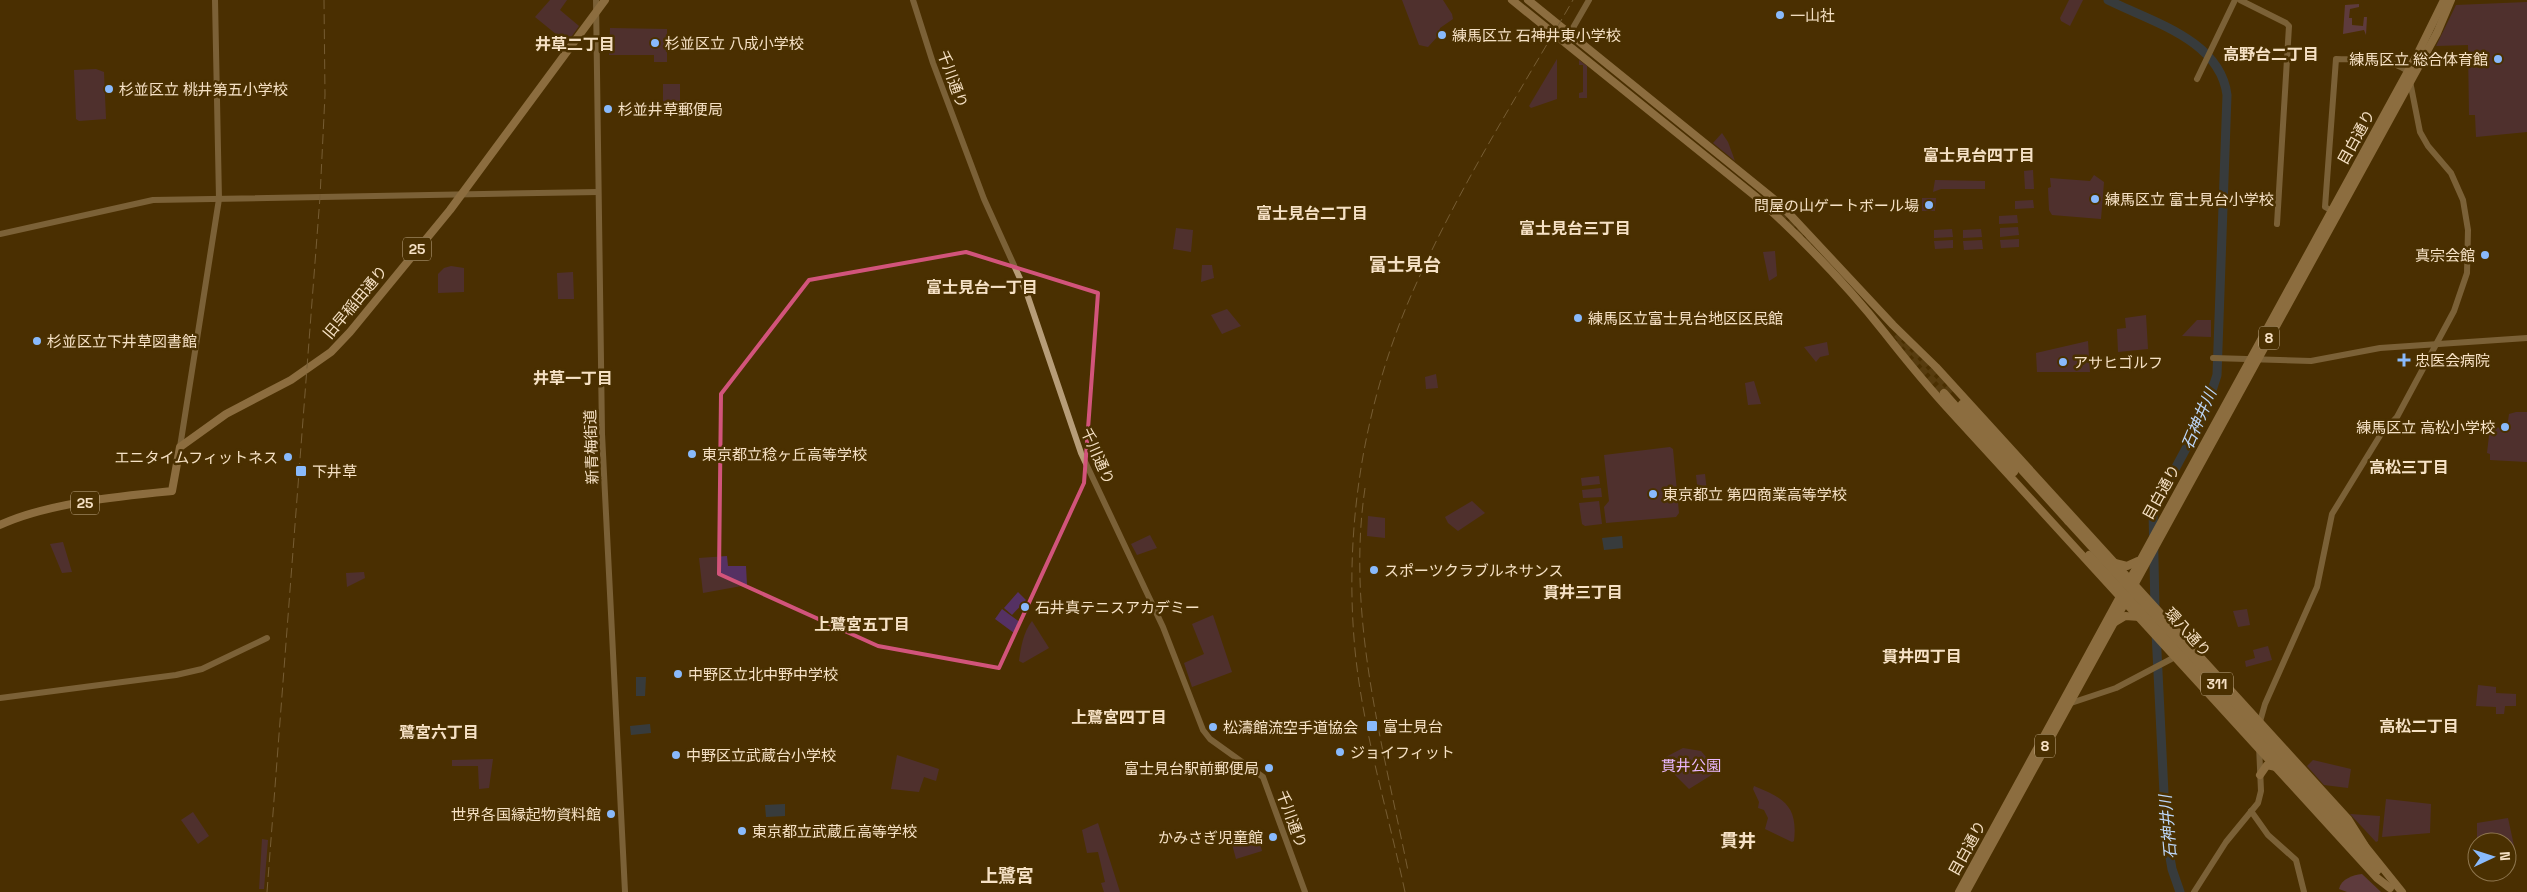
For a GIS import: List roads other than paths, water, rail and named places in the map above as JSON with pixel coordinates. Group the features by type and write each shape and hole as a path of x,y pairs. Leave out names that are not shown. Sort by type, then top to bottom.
{"main road":[{"name":"旧早稲田通り","path":"180,447 226,414 286,384 331,352 350,332 461,194 604,0"},
{"path":"1512,0 1778,217 1878,324 1917,374 2012,465 2033,478 2146,596 2348,819 2363,849"},
{"path":"1528,0 1781,205 1893,325 1936,367 2012,465 2035,502"},
{"name":"目白通り","path":"2335,212 2444,0"},
{"name":"目白通り","path":"2143,561 2146,548 2410,81 2443,21 2451,0"},
{"name":"目白通り","path":"1959,892 2060,707 2143,561 2159,541 2253,360"},
{"name":"環八通り","path":"1948,393 2012,465 2032,492 2089,555 2363,849 2392,890"},
{"name":"25","path":"0,525 33,514 117,496 172,491 180,447"},
{"path":"2012,465 2020,482 2035,502 2123,599"},
{"name":"環八通り","path":"2012,465 2050,496 2068,521 2402,892"},
{"path":"2020,482 2032,492"},
{"path":"2113,562 2127,566 2143,561"},
{"name":"目白通り","path":"1966,892 2113,624 2123,599"},
{"name":"311","path":"2123,599 2377,878 2392,890"},
{"path":"2113,624 2125,616 2140,617"},
{"path":"2165,645 2174,649 2178,647 2180,641 2178,631"},
{"path":"2260,774 2267,765 2276,767"}],"street":[{"path":"180,447 219,199 215,0"},
{"name":"新青梅街道","path":"596,0 602,434 625,892"},
{"name":"千川通り","path":"913,0 933,63 984,198 1027,294 1081,453 1163,627 1203,730 1210,739 1263,777 1305,892"},
{"path":"1570,33 1589,0"},
{"path":"2197,78 2235,0"},
{"path":"2240,0 2289,26 2277,224"},
{"path":"2194,892 2226,842 2260,797 2259,721 2318,587 2332,514 2381,434 2397,417 2454,312 2465,283 2468,268 2468,230 2463,200 2458,184 2428,146 2420,132 2408,71 2383,61 2336,59 2325,207 2335,212"},
{"path":"0,234 142,201 598,192"},
{"path":"2213,358 2311,361 2380,348 2527,338"},
{"path":"0,698 176,675 202,669 267,638"},
{"path":"2060,707 2116,688 2175,657"},
{"path":"2251,811 2268,835 2296,860 2304,892"}],"water":[{"path":"1622,536 1623,548 1604,550 1602,538"},
{"path":"636,677 646,677 645,696 636,696"},
{"path":"650,724 651,733 631,735 630,726"},
{"path":"785,804 785,816 766,817 765,805"}],"waterway":[{"name":"石神井川","path":"2108,0 2163,25 2198,47 2212,60 2222,76 2227,95 2217,375 2204,415 2153,510 2155,611"},
{"name":"石神井川","path":"2156,632 2166,834 2172,869 2180,892"}],"tunnel":[{"path":"1764,195 1812,243"},
{"path":"1897,334 1953,393"},
{"path":"1896,342 1944,393"}],"railway":[{"path":"267,892 320,197 325,95 324,0"},
{"path":"1405,892 1370,742 1355,650 1352,562 1360,474 1368,431 1378,388 1391,346 1425,265 1485,150 1573,0"},
{"path":"1365,488 1360,536 1360,585 1364,633 1378,728 1408,871"}],"place":[{"name":"一山社","path":"1780,15"},
{"name":"練馬区立 石神井東小学校","path":"1442,35"},
{"name":"杉並区立 八成小学校","path":"655,43"},
{"name":"練馬区立 総合体育館","path":"2498,59"},
{"name":"杉並区立 桃井第五小学校","path":"109,89"},
{"name":"杉並井草郵便局","path":"608,109"},
{"name":"練馬区立 富士見台小学校","path":"2095,199"},
{"name":"問屋の山ゲートボール場","path":"1929,205"},
{"name":"真宗会館","path":"2485,255"},
{"name":"練馬区立富士見台地区区民館","path":"1578,318"},
{"name":"杉並区立下井草図書館","path":"37,341"},
{"name":"忠医会病院","path":"2404,360"},
{"name":"アサヒゴルフ","path":"2063,362"},
{"name":"練馬区立 高松小学校","path":"2505,427"},
{"name":"東京都立稔ヶ丘高等学校","path":"692,454"},
{"name":"エニタイムフィットネス","path":"288,457"},
{"name":"下井草","path":"301,471"},
{"name":"東京都立 第四商業高等学校","path":"1653,494"},
{"name":"スポーツクラブルネサンス","path":"1374,570"},
{"name":"石井真テニスアカデミー","path":"1025,607"},
{"name":"中野区立北中野中学校","path":"678,674"},
{"name":"富士見台","path":"1372,726"},
{"name":"松濤館流空手道協会","path":"1213,727"},
{"name":"ジョイフィット","path":"1340,752"},
{"name":"中野区立武蔵台小学校","path":"676,755"},
{"name":"富士見台駅前郵便局","path":"1269,768"},
{"name":"世界各国縁起物資料館","path":"611,814"},
{"name":"東京都立武蔵丘高等学校","path":"742,831"},
{"name":"かみさぎ児童館","path":"1273,837"}],"district":[{"name":"井草二丁目","path":"575,44"},
{"name":"高野台二丁目","path":"2271,54"},
{"name":"富士見台四丁目","path":"1979,155"},
{"name":"富士見台二丁目","path":"1312,213"},
{"name":"富士見台三丁目","path":"1575,228"},
{"name":"富士見台","path":"1405,264"},
{"name":"富士見台一丁目","path":"982,287"},
{"name":"井草一丁目","path":"573,378"},
{"name":"高松三丁目","path":"2409,467"},
{"name":"貫井三丁目","path":"1583,592"},
{"name":"上鷺宮五丁目","path":"862,624"},
{"name":"貫井四丁目","path":"1922,656"},
{"name":"上鷺宮四丁目","path":"1119,717"},
{"name":"高松二丁目","path":"2419,726"},
{"name":"鷺宮六丁目","path":"439,732"},
{"name":"貫井","path":"1738,840"},
{"name":"上鷺宮","path":"1007,875"}],"park label":[{"name":"貫井公園","path":"1691,765"}]}
